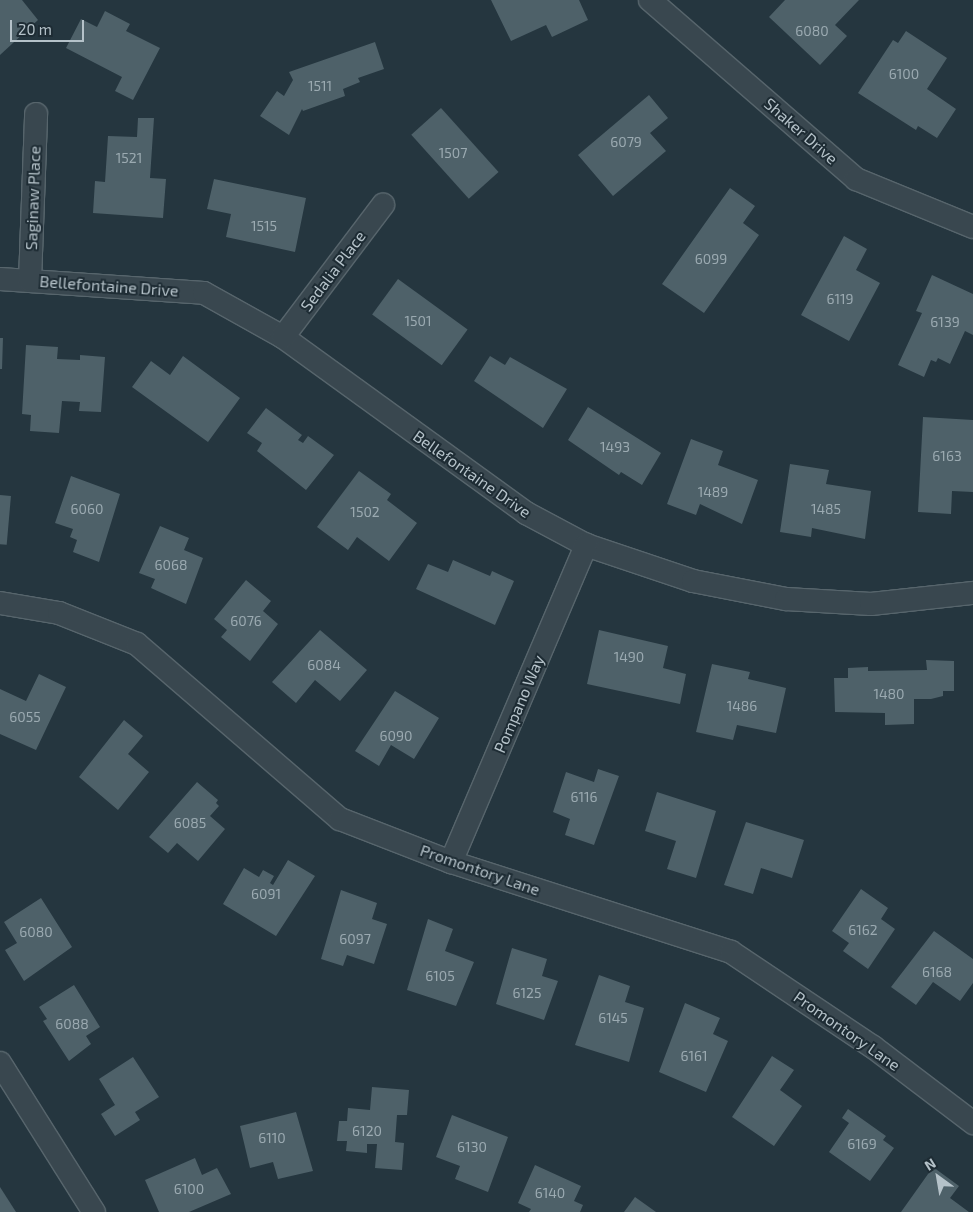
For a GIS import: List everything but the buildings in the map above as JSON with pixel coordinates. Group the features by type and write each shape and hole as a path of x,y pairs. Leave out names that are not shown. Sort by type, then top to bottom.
{"street":[{"name":"Shaker Drive","path":"650,0 856,179 973,227"},
{"name":"Saginaw Place","path":"30,281 36,114"},
{"name":"Sedalia Place","path":"283,337 383,205"},
{"name":"Bellefontaine Drive","path":"0,279 204,293 283,337 472,477 526,514 586,546 693,581 786,599 871,604 973,593"},
{"name":"Pompano Way","path":"452,862 586,546"},
{"name":"Promontory Lane","path":"0,603 59,613 137,644 340,819 452,862 731,952 873,1047 973,1123"},
{"path":"0,1063 94,1212"}]}
